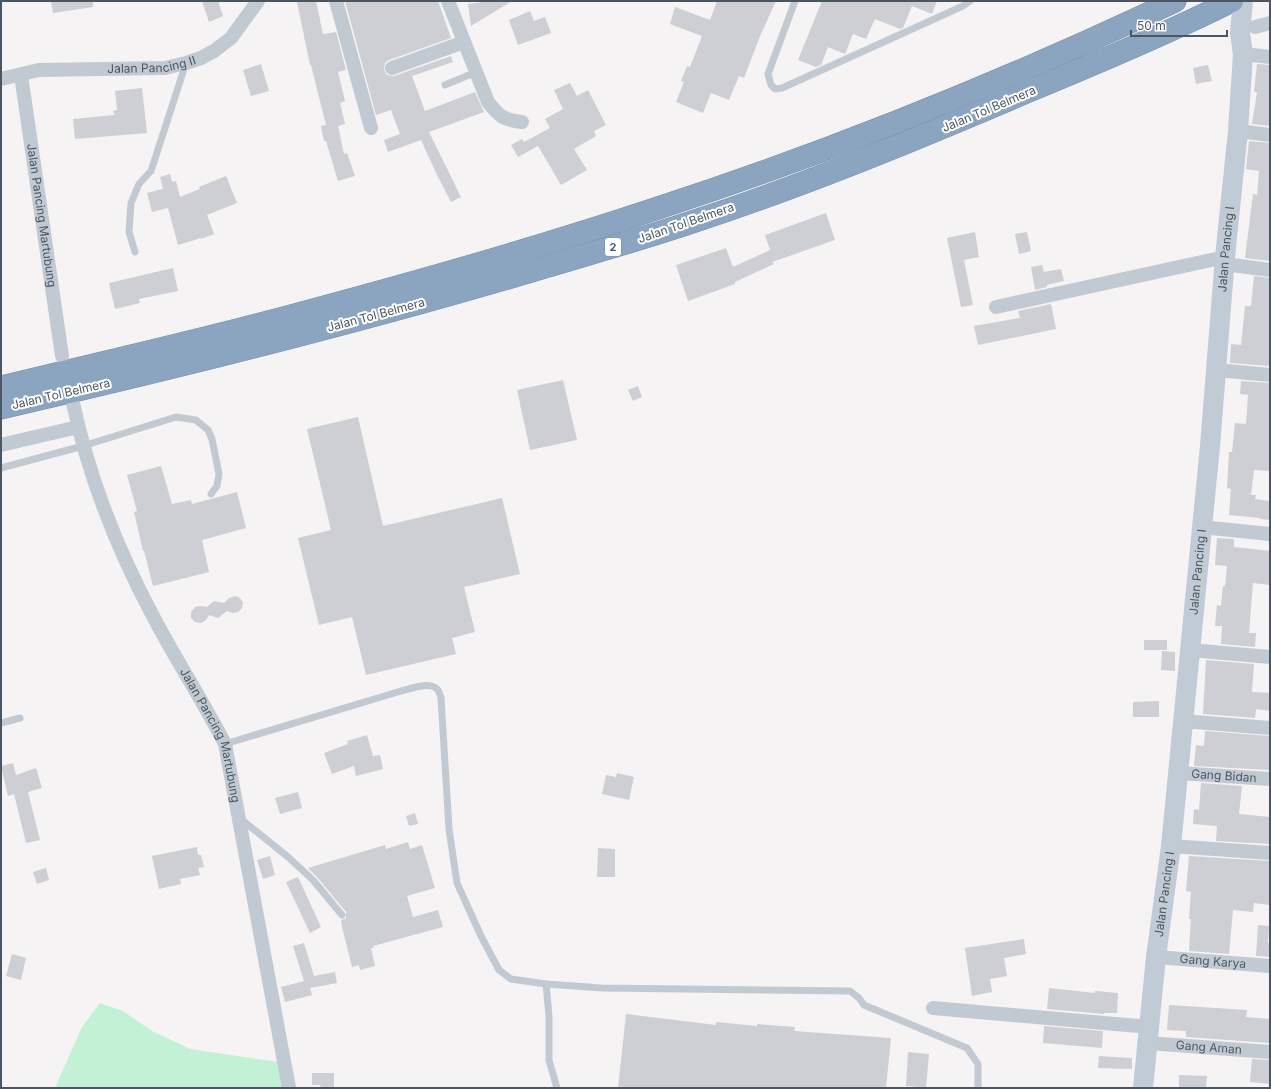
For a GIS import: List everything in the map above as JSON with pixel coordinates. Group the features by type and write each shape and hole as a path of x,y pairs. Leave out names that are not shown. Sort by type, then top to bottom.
{"highway":[{"name":"Jalan Tol Belmera","path":"1,387 307,312 408,285 667,206 816,153 919,113 1108,32 1175,1"},
{"name":"Jalan Tol Belmera","path":"1,408 180,366 382,314 610,248 697,221 863,160 926,135 1133,47 1201,17 1232,1"}],"main road":[{"name":"Jalan Pancing I","path":"1142,1088 1149,1035 1156,957 1171,846 1217,370 1224,261 1238,131 1243,54 1240,33 1243,1"},
{"name":"Jalan Pancing I","path":"1243,54 1262,25 1258,1"}],"street":[{"name":"Jalan Pancing II","path":"1,79 39,70 165,68 186,63 200,58 231,38 258,1"},
{"path":"336,1 372,128"},
{"path":"448,1 488,102 497,113 509,121 522,122"},
{"path":"392,68 464,42"},
{"path":"1243,54 1270,57"},
{"name":"Jalan Pancing Martubung","path":"21,74 62,356"},
{"path":"1238,131 1270,135"},
{"path":"996,307 1224,261 1270,270"},
{"path":"1217,370 1270,375"},
{"name":"Jalan Pancing Martubung","path":"73,403 78,427 94,483 132,577 169,647 212,719 225,744 289,1088"},
{"path":"1,445 78,427"},
{"path":"1201,527 1270,534"},
{"path":"1190,650 1270,657"},
{"path":"1182,721 1270,728"},
{"name":"Gang Bidan","path":"1178,773 1270,780"},
{"path":"1171,846 1270,853"},
{"name":"Gang Karya","path":"1156,957 1270,966"},
{"name":"Gang Aman","path":"933,1008 1270,1052"}],"lane":[{"path":"795,1 768,74 771,85 775,89 782,88 963,6 970,1"},
{"path":"134,252 129,232 131,203 139,184 151,171 186,63"},
{"path":"445,85 476,72"},
{"path":"1,468 83,446 176,417 196,420 208,430 212,439 219,474 217,486 211,494"},
{"path":"225,744 372,699 421,687 433,686 438,690 441,698 449,829 457,883 481,936 499,970 511,979 546,984 602,988 850,991 859,998 864,1006 967,1048 978,1064 978,1088"},
{"path":"1,723 20,718"},
{"path":"239,817 288,857 313,880 342,915"},
{"path":"546,984 549,1016 549,1060 556,1088"}],"green space":[{"path":"100,1003 123,1011 152,1031 190,1049 292,1064 296,1088 55,1088 82,1027"}],"building":[{"path":"51,1 93,1 93,7 53,13"},
{"path":"202,1 218,1 223,16 209,22"},
{"path":"316,1 323,34 336,32 346,70 338,72 345,101 340,103 345,124 338,126 344,154 347,153 355,176 338,181 326,141 324,141 321,126 326,125 310,65 297,2"},
{"path":"345,1 438,1 451,38 389,60 385,63 384,70 387,75 394,76 451,56 453,62 412,76 425,111 475,92 484,112 429,132 461,197 451,202 421,140 388,152 384,140 400,134 391,110 376,115"},
{"path":"489,1 512,1 471,26 468,4"},
{"path":"717,1 776,1 760,36 744,78 739,76 729,100 711,93 703,113 676,102 684,82 681,81 687,66 690,67 702,36 670,24 675,7 710,20"},
{"path":"822,1 937,1 932,14 912,6 903,28 900,29 875,19 866,39 853,34 845,54 828,47 821,65 816,67 798,60"},
{"path":"530,11 534,21 545,17 551,33 518,45 509,20"},
{"path":"261,64 269,91 251,96 243,70"},
{"path":"1257,64 1270,65 1270,126 1252,124 1257,92 1254,92"},
{"path":"1208,65 1212,81 1196,84 1193,68"},
{"path":"570,83 577,96 588,90 606,125 594,131 596,136 574,149 587,170 561,185 538,146 518,157 511,145 522,139 524,142 550,128 545,119 563,109 554,90"},
{"path":"142,88 147,133 75,139 73,119 114,115 113,111 117,110 115,91"},
{"path":"1249,141 1270,143 1270,261 1245,258 1253,194 1257,195 1259,171 1246,169"},
{"path":"170,174 172,182 176,181 180,197 200,189 199,187 226,176 237,203 207,215 214,234 178,245 168,208 152,212 147,193 163,189 160,177"},
{"path":"826,213 835,240 772,262 774,264 735,282 735,284 688,301 676,265 726,248 733,267 770,250 765,235"},
{"path":"975,232 979,257 964,260 973,305 961,307 947,238"},
{"path":"1027,232 1031,251 1019,254 1015,234"},
{"path":"1042,265 1044,272 1061,269 1064,281 1047,285 1047,287 1035,290 1031,267"},
{"path":"173,268 178,291 139,299 140,303 115,309 109,283"},
{"path":"1254,276 1270,278 1270,366 1230,363 1231,344 1241,345 1245,306 1251,306"},
{"path":"1051,304 1056,329 978,345 974,326 1020,318 1018,311"},
{"path":"563,380 577,440 530,450 517,390"},
{"path":"1241,381 1270,383 1270,471 1254,470 1251,495 1256,495 1255,499 1270,501 1270,520 1229,515 1231,489 1227,488 1229,452 1232,452 1235,423 1246,424 1248,395 1240,394"},
{"path":"638,386 642,397 633,401 628,390"},
{"path":"358,417 383,526 502,498 520,574 464,587 475,632 452,638 456,654 366,675 352,617 319,625 298,538 331,530 307,429"},
{"path":"161,466 172,504 191,500 192,504 237,492 246,528 202,540 209,572 153,586 143,551 134,512 137,511 127,475"},
{"path":"1217,538 1234,539 1234,547 1270,551 1270,585 1253,583 1249,633 1256,633 1255,647 1221,644 1222,626 1215,626 1217,605 1221,606 1227,566 1215,565"},
{"path":"235,596 240,598 243,603 242,608 238,612 233,613 227,611 218,618 209,615 206,620 201,623 195,622 191,618 191,612 195,607 207,607 214,601 224,603 229,598"},
{"path":"1144,640 1167,640 1167,650 1144,650"},
{"path":"1162,651 1175,652 1175,671 1161,670"},
{"path":"1206,660 1254,664 1252,692 1270,693 1270,711 1256,709 1255,718 1203,714"},
{"path":"1159,701 1159,717 1133,717 1133,702"},
{"path":"1205,731 1270,736 1270,770 1194,766 1196,745 1204,746"},
{"path":"367,735 373,756 380,755 383,769 356,776 354,766 332,774 324,753 348,744 347,741"},
{"path":"13,763 16,775 36,768 42,788 28,792 40,840 26,843 14,794 8,796 1,766"},
{"path":"617,773 634,777 629,800 602,794 606,775 616,777"},
{"path":"1201,783 1242,786 1239,814 1270,817 1270,844 1216,841 1217,826 1193,824 1194,809 1199,810"},
{"path":"298,792 302,808 280,814 275,798"},
{"path":"415,813 418,824 409,826 406,816"},
{"path":"408,842 410,849 422,845 435,888 407,896 413,917 438,910 443,927 373,946 374,948 371,948 375,966 360,970 359,965 352,967 341,920 345,919 346,912 308,868 385,845 386,849"},
{"path":"197,847 198,855 201,855 204,867 198,868 200,875 180,879 181,884 159,889 152,856"},
{"path":"598,848 615,849 615,877 597,877"},
{"path":"270,856 275,875 263,879 257,860"},
{"path":"1189,856 1270,861 1270,905 1254,903 1253,912 1233,910 1229,954 1189,951 1191,892 1186,891"},
{"path":"46,868 49,880 37,884 33,872"},
{"path":"298,877 321,927 310,933 286,882"},
{"path":"1258,925 1269,926 1268,943 1270,943 1270,957 1256,956"},
{"path":"1024,939 1026,954 1004,958 1007,976 990,979 992,992 972,996 965,948"},
{"path":"304,943 314,976 335,972 337,983 310,988 312,995 285,1002 281,987 304,981 293,946"},
{"path":"12,954 26,958 21,980 6,976"},
{"path":"1049,988 1095,993 1095,991 1118,993 1117,1013 1104,1014 1047,1009"},
{"path":"1169,1005 1247,1010 1246,1017 1270,1019 1270,1043 1186,1037 1186,1031 1167,1030"},
{"path":"626,1014 716,1025 716,1022 757,1026 757,1024 795,1027 794,1031 891,1038 886,1088 618,1088"},
{"path":"1044,1026 1103,1031 1102,1048 1043,1043"},
{"path":"908,1052 929,1054 926,1088 906,1086"},
{"path":"1099,1056 1132,1058 1132,1069 1098,1068"},
{"path":"1252,1059 1270,1060 1270,1084 1250,1082"},
{"path":"312,1073 334,1073 334,1088 321,1088 320,1085 312,1085"},
{"path":"1179,1075 1207,1076 1206,1088 1179,1088"}]}
